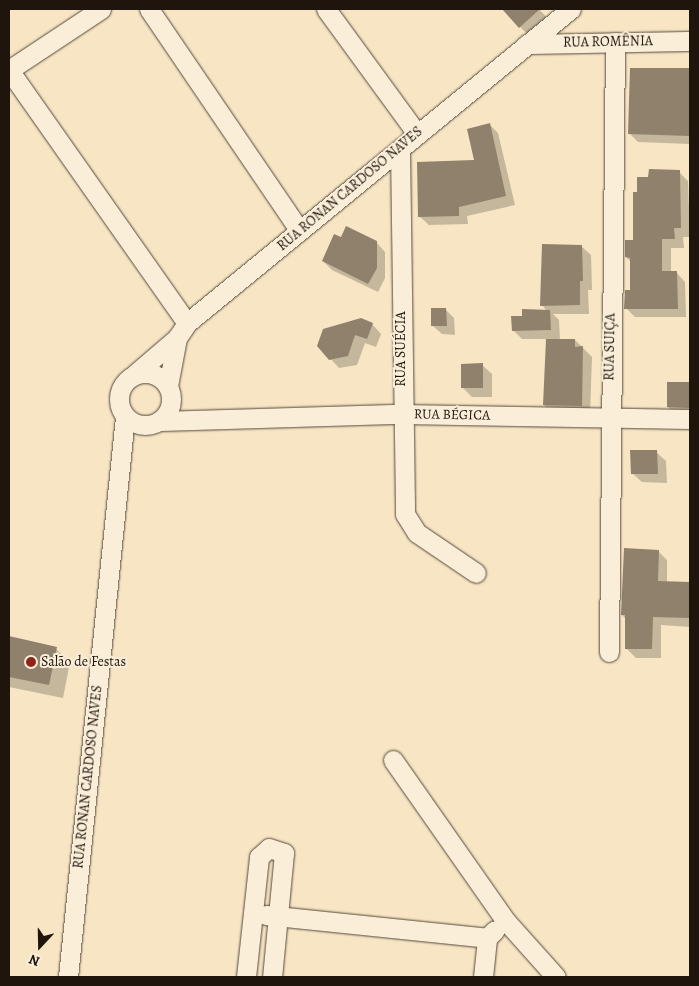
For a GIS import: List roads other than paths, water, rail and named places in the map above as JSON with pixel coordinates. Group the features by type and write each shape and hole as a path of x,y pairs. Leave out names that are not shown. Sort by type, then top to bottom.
{"street":[{"path":"101,9 9,70 182,330 168,411 118,458"},
{"path":"149,9 300,231"},
{"path":"326,9 417,134"},
{"name":"RUA RONAN CARDOSO NAVES","path":"135,374 182,330 300,231 572,9"},
{"name":"RUA ROMÊNIA","path":"527,44 690,40"},
{"name":"RUA SUIÇA","path":"609,652 609,418 614,42"},
{"name":"RUA SUÉCIA","path":"400,149 401,414 404,514 409,525 476,572"},
{"path":"154,423 135,424 125,417 119,405 118,393 124,381 135,374 148,372 160,377 170,392"},
{"name":"RUA BÉGICA","path":"170,392 213,418"},
{"name":"RUA BÉGICA","path":"154,423 213,418 401,414 690,419"},
{"name":"RUA RONAN CARDOSO NAVES","path":"68,977 118,458 125,417"},
{"path":"393,760 505,920 556,977"},
{"path":"246,977 259,857 262,851 278,849 284,852 272,977"},
{"path":"252,913 487,938"},
{"path":"483,977 487,938 505,920"}],"place":[{"name":"Salão de Festas","path":"31,662"}]}
